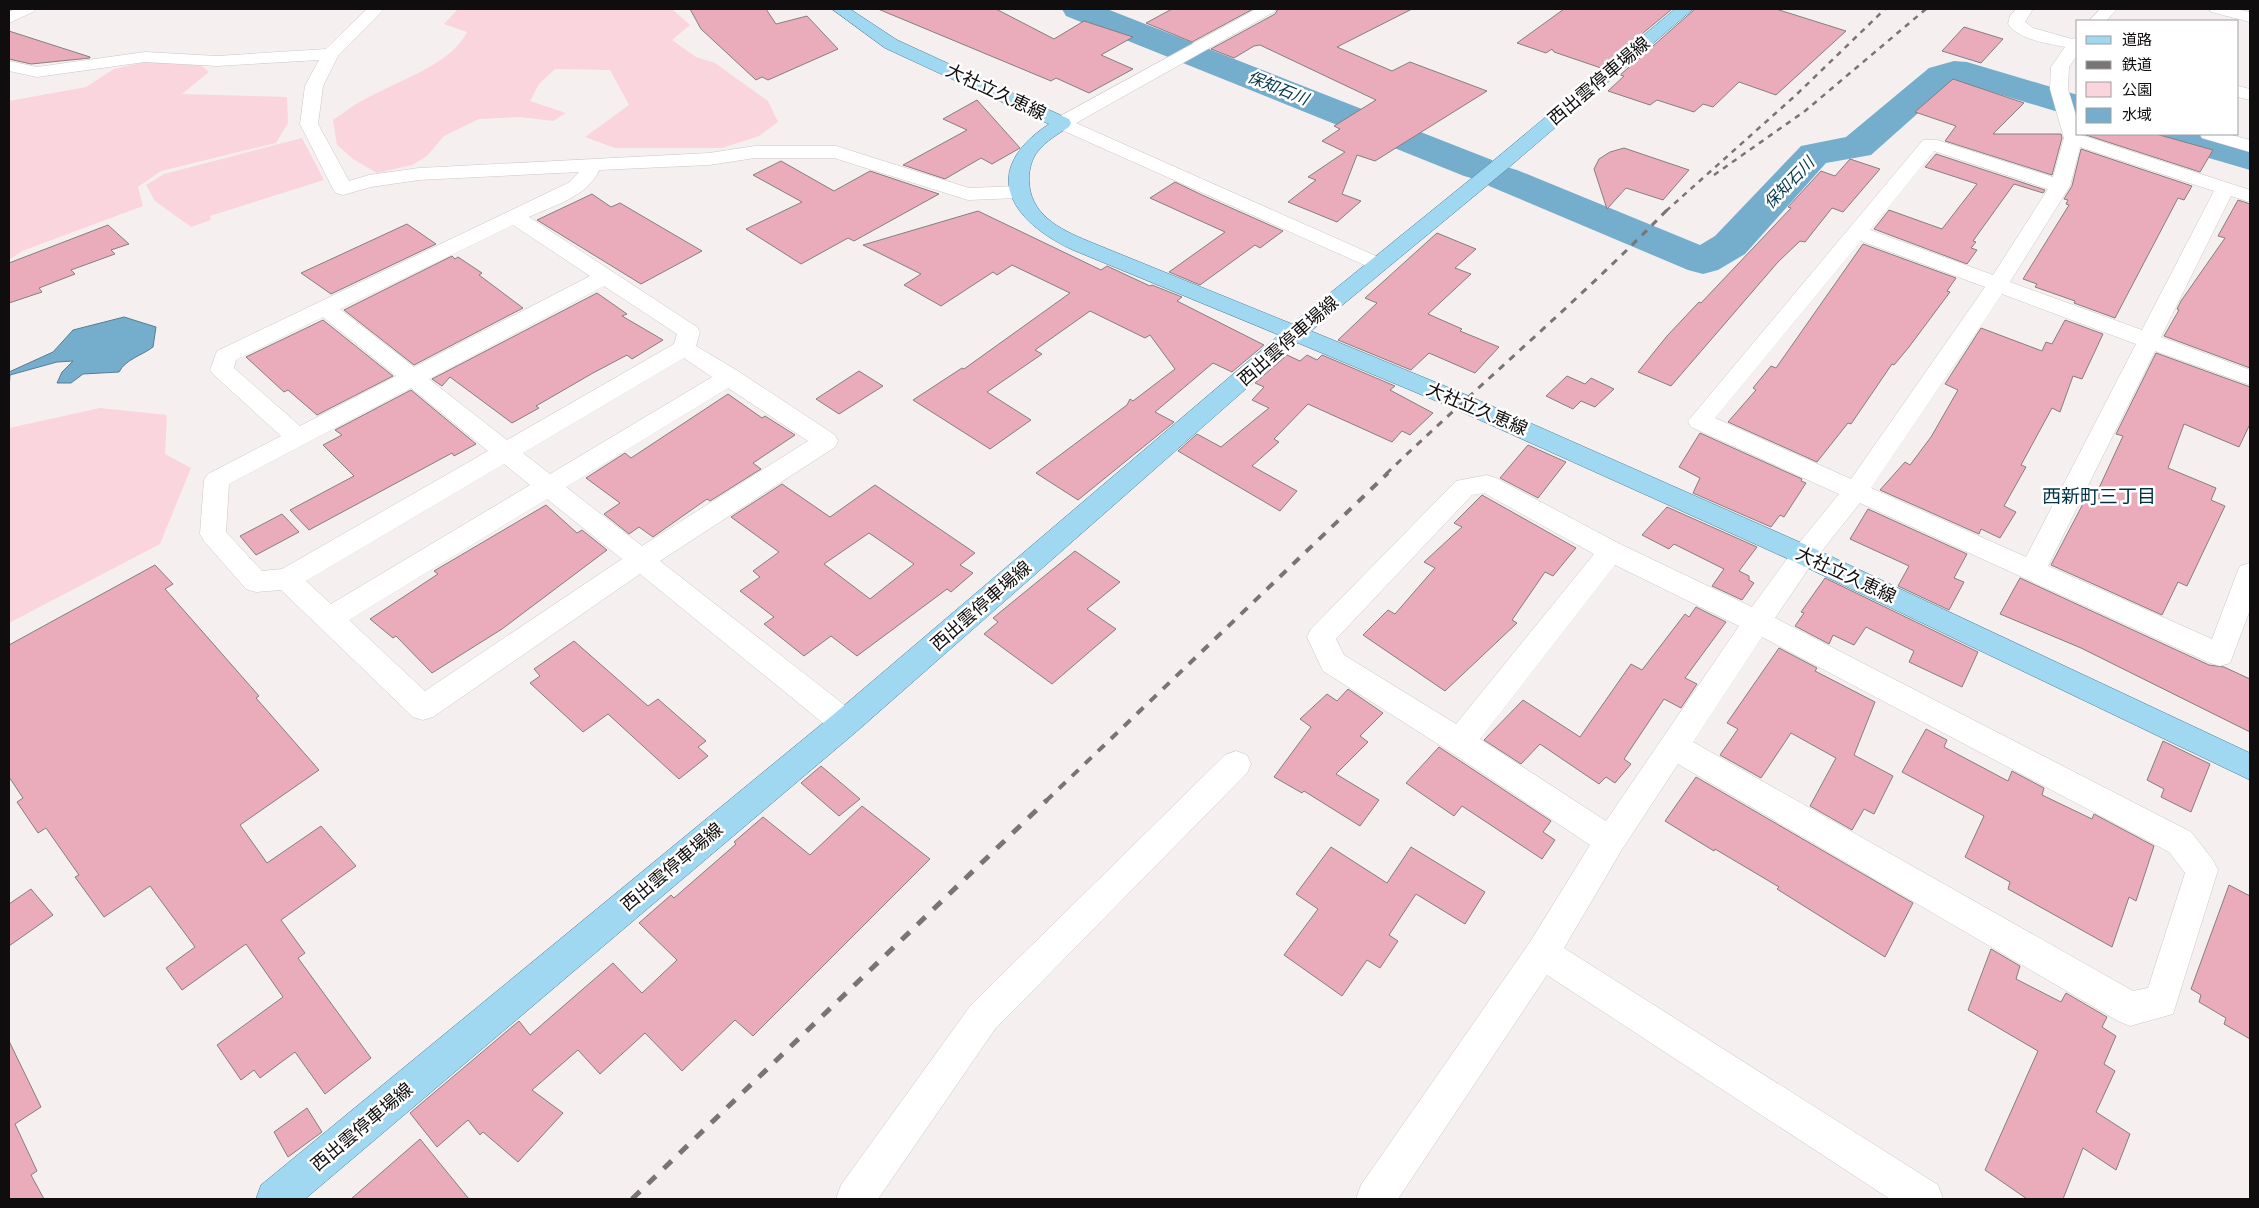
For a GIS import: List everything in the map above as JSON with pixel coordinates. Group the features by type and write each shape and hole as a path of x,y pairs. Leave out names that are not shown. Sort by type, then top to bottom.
{"main road":[{"name":"大社立久恵線","path":"840,9 892,44 1062,123 1036,142 1023,158 1018,192 1029,212 1068,242 1476,408 1804,554 2250,768"},
{"name":"西出雲停車場線","path":"275,1199 844,723 1295,333 1500,165 1684,9"}],"street":[{"path":"9,18 27,9"},
{"path":"376,9 331,54 314,86 308,124 343,189 369,181 419,174 710,159 755,152 836,152 968,194 1018,192"},
{"path":"1062,123 1268,9"},
{"path":"2025,9 2018,16 2016,24 2027,32 2076,44"},
{"path":"2217,9 2250,17"},
{"path":"1375,1199 1542,953 1610,841 1675,747 1757,622 1804,554 1855,492 1998,284 2060,186 2074,138 2060,89 2060,67 2076,45"},
{"path":"9,66 37,72 145,57 217,61 331,54"},
{"path":"2060,89 2076,94"},
{"path":"1062,123 1378,264"},
{"path":"2212,135 2250,146"},
{"path":"2074,138 2250,196"},
{"path":"2060,186 1930,144 1700,421 2220,655 2250,573"},
{"path":"297,438 222,370 225,356 578,186 586,178 591,165"},
{"path":"2032,572 2225,188"},
{"path":"515,217 689,332 684,348 287,579 256,582 213,534 216,480 604,277"},
{"path":"1856,232 2250,378"},
{"path":"324,307 844,723"},
{"path":"287,579 423,708 640,560 826,441 730,376 684,348"},
{"path":"329,619 730,376"},
{"path":"1610,841 1460,742 1333,663 1321,637 1465,487 1487,484 1611,551 1757,622 2180,842 2202,870 2161,1002 2130,1009 1675,747"},
{"path":"1460,742 1611,551"},
{"path":"855,1199 983,1017 1236,764"},
{"path":"1542,953 1924,1199"}],"green space":[{"path":"672,9 690,25 672,40 696,57 715,63 768,101 778,122 759,136 722,148 615,148 585,137 629,105 610,70 555,69 539,84 530,101 566,113 553,121 520,117 479,119 444,136 427,156 412,165 377,173 353,159 337,145 333,120 360,102 424,70 450,53 467,32 444,24 457,10"},
{"path":"154,60 197,62 209,72 182,94 287,97 288,123 276,143 161,171 138,187 143,206 22,251 9,260 9,101 86,87 114,69"},
{"path":"302,138 324,180 210,216 211,220 191,227 155,201 146,185 164,174"},
{"path":"100,408 167,415 165,454 191,468 160,544 9,623 9,428"}],"water":[{"path":"124,317 156,327 153,347 130,361 119,372 83,374 71,383 57,383 62,372 73,361 57,362 10,375 9,389 9,372 53,352 73,330"}],"building":[{"path":"690,9 766,9 776,24 807,16 838,49 768,80 762,77 756,80 701,29"},
{"path":"878,9 996,9 1054,39 1084,21 1133,37 1101,55 1133,69 1089,93 1056,78 1051,81"},
{"path":"1172,9 1253,9 1192,42 1146,23"},
{"path":"1278,9 1412,9 1337,47 1392,71 1410,62 1487,91 1375,161 1357,155 1342,194 1361,201 1337,222 1288,202 1316,180 1308,177 1345,152 1322,141 1340,129 1334,126 1376,100 1260,45 1254,46 1234,58 1211,49 1275,14"},
{"path":"1564,9 1672,9 1601,68 1554,52 1552,49 1546,53 1517,43"},
{"path":"1695,9 1776,9 1846,31 1776,95 1739,82 1713,107 1703,104 1694,112 1657,100 1650,105 1608,91 1624,76 1620,75"},
{"path":"1964,27 2003,39 1981,63 1942,51"},
{"path":"9,31 90,58 31,64 9,59"},
{"path":"1953,79 2024,103 1993,134 2061,134 2062,138 2052,175 1945,141 1956,126 1915,112"},
{"path":"977,100 1020,148 992,164 981,158 945,179 903,165 967,130 943,119"},
{"path":"2086,135 2160,135 2213,150 2200,172"},
{"path":"1624,148 1689,170 1663,200 1626,188 1607,209 1594,169 1599,159 1610,152"},
{"path":"2081,149 2192,186 2184,200 2178,198 2115,318 2035,287 2037,284 2023,279 2069,205 2066,204 2068,200 2064,199 2072,186"},
{"path":"1936,154 2045,190 2043,193 2014,184 1973,241 1976,242 1971,248 1977,250 1967,264 1874,229 1889,210 1942,229 1977,184 1925,167"},
{"path":"1850,159 1880,169 1843,212 1832,208 1805,242 1800,241 1778,262 1671,386 1638,372 1667,336 1791,208 1788,207 1821,171 1835,176"},
{"path":"781,161 834,191 870,171 939,194 854,241 848,238 801,264 746,229 802,202 753,175"},
{"path":"1175,182 1283,231 1260,248 1255,245 1200,285 1169,272 1225,232 1150,198"},
{"path":"592,194 611,207 620,203 702,251 641,284 537,220"},
{"path":"2238,200 2250,204 2250,368 2164,336 2179,310 2177,309 2181,301 2225,238 2218,236"},
{"path":"978,211 1101,270 1107,266 1150,286 1152,285 1182,297 1177,301 1264,345 1232,372 1213,363 1155,412 1174,422 1078,500 1036,473 1127,405 1130,399 1133,401 1175,369 1150,335 1145,338 1090,311 1035,350 1042,354 987,392 1031,420 990,449 913,400 962,368 964,369 1070,293 1012,265 997,275 993,272 941,306 904,285 921,274 863,245"},
{"path":"407,224 436,244 331,294 301,273"},
{"path":"108,225 129,244 111,250 115,254 71,270 75,274 39,288 42,292 9,303 9,263"},
{"path":"1437,233 1476,249 1455,268 1471,274 1428,314 1462,329 1460,331 1499,347 1475,373 1429,353 1411,370 1338,340 1377,303 1365,298"},
{"path":"1863,244 1956,278 1947,291 1950,292 1909,347 1894,365 1892,364 1851,424 1848,423 1817,462 1728,422 1756,390 1753,388 1771,366 1776,368"},
{"path":"452,256 455,259 458,257 482,273 479,275 523,308 414,365 344,310"},
{"path":"597,293 627,314 622,316 663,340 632,359 627,355 593,373 536,406 539,408 512,423 450,377 442,386 432,379"},
{"path":"323,320 393,376 317,415 288,390 284,392 246,357"},
{"path":"2065,320 2103,334 2082,379 2073,376 2060,412 2052,408 2021,465 2026,467 2004,506 2016,512 2000,538 1981,529 1979,534 1880,490 1905,462 1910,465 1931,437 1958,390 1945,384 1981,328 2042,351 2046,342 2052,344"},
{"path":"2156,353 2250,387 2250,424 2239,447 2184,424 2168,468 2216,488 2211,500 2225,506 2187,586 2178,582 2162,615 2051,565 2086,498 2093,501 2123,436 2116,434"},
{"path":"1287,355 1300,361 1307,355 1317,360 1322,355 1395,386 1390,390 1433,413 1410,435 1402,431 1392,442 1308,404 1274,439 1279,442 1252,466 1297,491 1280,511 1178,451 1197,434 1221,447 1269,408 1252,400 1264,387 1255,383"},
{"path":"859,371 883,386 839,414 816,399"},
{"path":"1567,376 1585,384 1591,378 1614,389 1595,407 1581,401 1573,409 1546,396"},
{"path":"411,390 476,444 454,456 452,453 309,530 290,510 354,476 323,445 342,435 335,430"},
{"path":"728,394 762,418 765,416 795,435 753,463 761,469 710,501 707,499 653,537 639,527 629,534 604,514 620,503 586,478 625,453 631,458"},
{"path":"1700,433 1802,479 1801,481 1806,483 1784,517 1780,515 1771,527 1693,493 1700,478 1679,467"},
{"path":"1528,445 1566,462 1538,498 1500,478"},
{"path":"782,484 830,517 875,485 975,553 960,565 973,573 951,592 947,589 857,656 831,636 804,656 764,624 774,617 740,591 760,577 753,571 779,552 731,517","holes":["869,533 914,564 870,599 824,564"]},
{"path":"1482,495 1576,548 1553,576 1545,572 1512,620 1517,623 1445,691 1363,635 1388,610 1395,614 1435,568 1424,562 1462,527 1454,523"},
{"path":"546,505 577,533 582,530 607,550 502,629 432,673 396,636 393,638 370,619 438,574 434,571"},
{"path":"1667,507 1757,547 1739,571 1749,576 1749,580 1754,583 1742,600 1712,586 1724,569 1674,544 1669,549 1642,535"},
{"path":"1868,509 1967,554 1954,578 1964,582 1949,610 1898,586 1909,566 1850,539"},
{"path":"282,514 299,532 256,555 240,536"},
{"path":"1075,551 1120,582 1087,609 1116,629 1052,684 984,634 998,622 993,618"},
{"path":"155,565 173,584 165,589 259,696 256,698 319,770 240,825 267,863 321,826 356,866 281,920 305,953 298,958 371,1058 325,1094 295,1052 260,1078 254,1070 241,1080 217,1045 283,997 246,944 182,990 166,968 195,947 150,886 104,917 75,877 79,875 46,828 38,833 17,802 23,798 9,777 9,645"},
{"path":"1825,578 1978,652 1962,687 1909,662 1914,651 1866,627 1854,645 1833,635 1829,644 1795,626 1804,613 1801,612"},
{"path":"2020,578 2209,665 2224,667 2250,679 2250,732 2081,648 2000,614"},
{"path":"1696,607 1726,622 1685,678 1697,684 1681,708 1664,699 1624,759 1631,764 1615,783 1606,777 1599,784 1540,744 1521,764 1484,740 1523,700 1580,737 1631,664 1642,670 1685,614 1689,617"},
{"path":"574,641 648,706 658,699 706,741 698,747 708,756 679,779 608,714 583,732 530,683 540,676 534,669"},
{"path":"1779,648 1817,668 1815,671 1875,702 1854,755 1893,776 1874,814 1864,809 1852,830 1810,806 1836,758 1791,733 1761,778 1720,755 1738,729 1727,723"},
{"path":"1348,689 1383,713 1360,736 1368,742 1336,774 1379,800 1360,826 1304,791 1302,793 1274,777 1311,727 1300,719 1327,694 1337,701"},
{"path":"1926,729 1947,740 1944,747 2008,781 2012,771 2044,788 2042,795 2092,819 2094,814 2154,846 2136,901 2129,897 2112,947 2008,889 2010,882 1965,857 1984,816 1902,772"},
{"path":"2163,741 2210,764 2191,812 2161,797 2164,789 2147,780"},
{"path":"1439,747 1551,821 1543,832 1555,840 1542,859 1462,806 1454,816 1406,783"},
{"path":"821,766 860,799 839,816 801,783"},
{"path":"1696,777 1913,903 1885,957 1777,889 1779,887 1665,821"},
{"path":"862,806 930,859 753,1036 735,1020 682,1071 645,1033 600,1074 578,1050 532,1090 563,1113 518,1162 483,1132 480,1135 468,1120 437,1147 410,1113 519,1021 530,1035 613,963 642,993 677,960 639,923 671,895 674,898 736,844 734,842 763,817 810,855"},
{"path":"1331,847 1387,883 1411,847 1485,892 1465,924 1416,894 1389,935 1398,941 1380,968 1367,960 1342,996 1284,955 1318,909 1296,894"},
{"path":"2229,885 2250,896 2250,1039 2224,1024 2226,1018 2199,1002 2201,995 2191,989"},
{"path":"31,889 53,915 9,946 9,904"},
{"path":"1991,949 2020,966 2016,979 2061,1002 2066,993 2107,1017 2102,1027 2116,1036 2104,1064 2115,1071 2096,1112 2130,1134 2116,1170 2083,1148 2063,1199 2027,1199 1985,1170 2038,1051 1968,1010"},
{"path":"9,1041 41,1107 15,1124 37,1171 31,1175 44,1199 9,1199"},
{"path":"307,1108 322,1132 288,1157 274,1132"},
{"path":"420,1139 469,1199 351,1199"}],"waterway":[{"name":"保知石川","path":"1078,9 1478,168"},
{"name":"保知石川","path":"1503,178 1703,261 1730,245 1814,154 1858,147 1941,75 1954,71 1967,73 2076,106"},
{"name":"保知石川","path":"2170,135 2250,159"}],"railway":[{"path":"1666,211 1796,95 1885,9"},
{"path":"1714,175 1805,111 1926,9"},
{"path":"1386,474 1598,278 1666,211"},
{"path":"1046,801 1388,473"},
{"path":"632,1199 1047,800"}],"district":[{"name":"西新町三丁目","path":"2099,497"}]}
